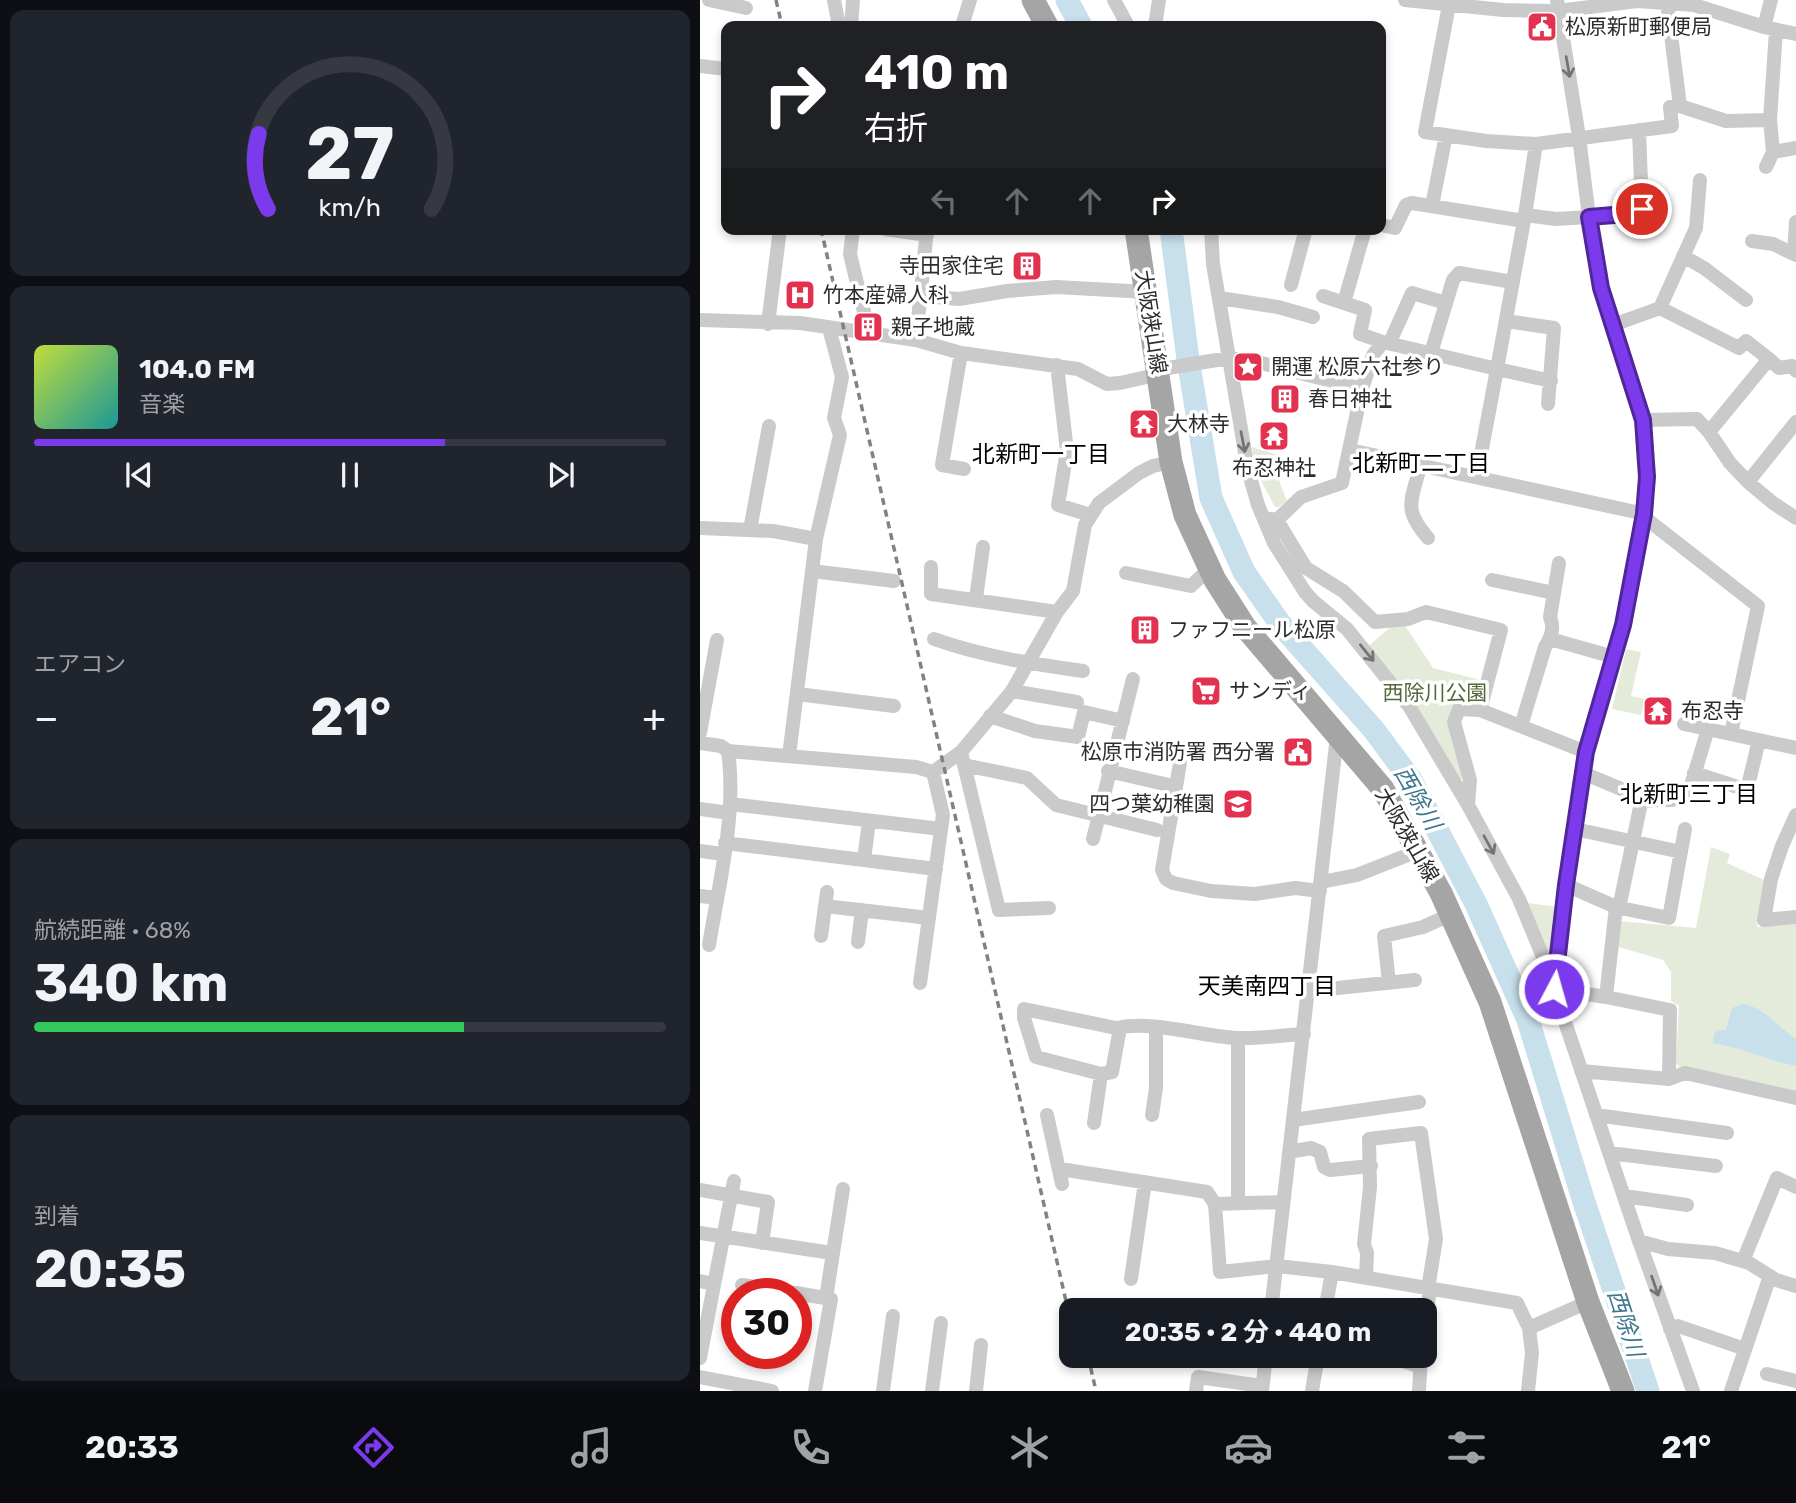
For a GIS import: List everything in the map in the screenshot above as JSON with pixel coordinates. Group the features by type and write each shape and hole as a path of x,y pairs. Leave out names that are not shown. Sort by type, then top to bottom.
{"main road":[{"path":"1033,0 1044,21"},
{"name":"大阪狭山線","path":"1137,235 1161,370 1171,462 1185,515 1210,568 1245,627 1383,789 1452,914 1490,1002 1588,1302 1623,1391"}],"street":[{"path":"709,0 746,8"},
{"path":"834,0 838,21"},
{"path":"851,21 853,0"},
{"path":"964,21 970,0"},
{"path":"1114,0 1125,21"},
{"path":"1156,21 1159,0"},
{"path":"1405,0 1503,10 1637,1 1694,5 1796,34"},
{"path":"1766,167 1773,152 1770,120 1771,0"},
{"path":"1667,3 1680,106"},
{"path":"1449,5 1425,132 1486,141 1536,144 1672,126 1670,107 1680,106 1726,121 1770,120"},
{"path":"1554,989 1586,752 1623,625 1644,516 1647,454 1643,420 1601,288 1558,5"},
{"path":"700,66 721,68"},
{"path":"1386,226 1395,228 1406,205 1412,203 1525,218 1556,219 1639,213 1642,209 1639,130"},
{"path":"1432,206 1446,135"},
{"path":"1480,454 1525,218 1536,144"},
{"path":"1773,152 1796,148"},
{"path":"1613,325 1660,308 1696,228 1700,180"},
{"path":"1752,241 1773,244 1795,255 1796,222"},
{"path":"768,324 779,235"},
{"path":"852,235 850,254 867,328"},
{"path":"916,340 927,235"},
{"path":"1211,235 1213,264 1228,358 1248,470 1258,505 1307,568 1343,591 1376,622 1408,619 1426,612 1501,630 1480,710"},
{"path":"1291,285 1304,235"},
{"path":"1343,303 1363,235"},
{"path":"1683,256 1704,268 1746,300"},
{"path":"1431,353 1453,280 1459,273 1513,282"},
{"path":"921,296 959,299 1056,287 1147,292"},
{"path":"1271,519 1301,497 1342,484 1362,390 1373,355 1386,342 1412,293 1446,303"},
{"path":"1323,296 1365,310 1360,334 1551,381"},
{"path":"1220,298 1278,307 1313,317"},
{"path":"1660,308 1739,348 1746,341 1779,368 1792,366 1796,371"},
{"path":"700,320 867,328 961,353 1078,369 1107,384 1151,376 1161,370 1228,358 1254,361 1362,390"},
{"path":"1506,321 1555,328 1548,404"},
{"path":"789,756 816,539 840,435 834,418 842,377 829,328"},
{"path":"961,353 942,465 964,469"},
{"path":"1709,432 1769,359"},
{"path":"1057,365 1067,451 1058,505 1090,515"},
{"path":"1643,420 1697,419 1748,482 1796,518"},
{"path":"1748,482 1796,422"},
{"path":"750,530 769,426"},
{"path":"1350,450 1644,516 1758,606 1731,734"},
{"path":"700,743 721,746 728,751 916,767 933,772 963,759 990,716 1012,691 1057,612 1073,591 1085,525 1090,515 1099,503 1139,473 1171,462"},
{"path":"1420,466 1410,512 1414,522 1428,538"},
{"path":"1271,519 1274,543 1305,592 1348,629 1409,706 1468,805 1519,899 1543,957 1623,1196 1693,1391"},
{"path":"700,527 774,531 816,539"},
{"path":"976,599 983,547"},
{"path":"1521,726 1545,647 1550,639 1553,624 1550,617 1559,563"},
{"path":"930,567 931,594 1057,612"},
{"path":"1126,573 1191,586 1210,568"},
{"path":"812,571 894,581"},
{"path":"1492,580 1554,593"},
{"path":"934,639 966,650 1029,664 1083,671"},
{"path":"1550,639 1614,657"},
{"path":"700,733 717,640"},
{"path":"1093,839 1133,678"},
{"path":"1012,691 1077,702"},
{"path":"797,694 894,706"},
{"path":"1468,805 1470,780 1454,722 1459,709 1480,710 1586,752"},
{"path":"990,716 1035,731 1078,737 1084,712 1123,721"},
{"path":"1684,724 1796,748"},
{"path":"1583,773 1648,800 1672,800 1689,792 1708,729"},
{"path":"1273,1298 1336,736"},
{"path":"1694,773 1747,790 1759,740"},
{"path":"709,945 730,809 732,774 728,751"},
{"path":"963,759 1027,778 1056,806 1157,830"},
{"path":"963,759 999,910 1049,908"},
{"path":"1180,763 1162,870 1166,879 1173,883 1222,892 1255,894 1320,886 1418,851"},
{"path":"1108,771 1169,785"},
{"path":"920,983 943,815 933,772"},
{"path":"1606,997 1618,908 1633,841 1648,800"},
{"path":"700,809 730,809 941,829"},
{"path":"1796,815 1771,879 1764,920 1796,916"},
{"path":"864,860 869,821"},
{"path":"1574,829 1681,852"},
{"path":"1566,885 1618,908 1669,918 1685,829"},
{"path":"700,851 724,849 864,860 936,869"},
{"path":"700,896 716,898"},
{"path":"821,936 826,899 862,910 929,918"},
{"path":"858,942 862,910"},
{"path":"1389,983 1384,936 1423,927 1452,914"},
{"path":"1308,991 1415,980"},
{"path":"1554,989 1670,1010 1669,1079"},
{"path":"1120,1027 1112,1072 1101,1074 1036,1057 1024,1018 1024,1009 1120,1027 1156,1027 1238,1038 1304,1034"},
{"path":"1152,1115 1156,1088 1156,1027"},
{"path":"1238,1038 1238,1203"},
{"path":"1581,1071 1669,1079 1685,1073 1796,1098"},
{"path":"1094,1123 1101,1074"},
{"path":"1293,1120 1419,1102"},
{"path":"1047,1115 1061,1177 1145,1182 1208,1192 1215,1203 1220,1272 1277,1266 1332,1272 1517,1303 1529,1328 1532,1353 1528,1391"},
{"path":"1596,1115 1727,1133"},
{"path":"1366,1278 1367,1253 1364,1244 1371,1166 1369,1139 1421,1133 1436,1239 1428,1298"},
{"path":"1289,1152 1311,1148 1320,1152 1324,1167 1329,1170 1371,1166"},
{"path":"1609,1153 1716,1166"},
{"path":"1743,1261 1777,1178 1796,1187"},
{"path":"700,1358 707,1282 723,1237 734,1181"},
{"path":"1131,1279 1145,1182"},
{"path":"827,1298 843,1189"},
{"path":"700,1190 768,1202 762,1242"},
{"path":"1623,1196 1687,1205"},
{"path":"1215,1203 1283,1202"},
{"path":"700,1233 832,1254"},
{"path":"1639,1241 1668,1249 1715,1253 1743,1261 1796,1286"},
{"path":"1327,1298 1332,1272"},
{"path":"1731,1391 1770,1276"},
{"path":"812,1296 831,1299 815,1391"},
{"path":"1529,1328 1588,1302"},
{"path":"883,1391 892,1316"},
{"path":"932,1391 941,1323"},
{"path":"1670,1329 1678,1326 1745,1349"},
{"path":"976,1391 981,1345"},
{"path":"1196,1391 1198,1377 1262,1389 1265,1368"},
{"path":"1312,1391 1316,1368"},
{"path":"1419,1391 1420,1368"},
{"path":"1767,1374 1796,1381"},
{"path":"700,1377 723,1387 770,1391"}],"green space":[{"path":"1252,447 1281,456 1280,483 1287,501 1279,507 1275,507 1255,469"},
{"name":"西除川公園","path":"1404,624 1433,668 1477,679 1482,683 1479,698 1450,711 1449,721 1466,778 1460,779 1413,700 1367,647 1393,625"},
{"path":"1626,649 1641,652 1631,696 1645,699 1641,715 1612,709"},
{"path":"1711,847 1730,854 1727,863 1764,880 1757,927 1796,924 1796,1094 1680,1068 1676,1062 1679,1006 1671,1001 1671,972 1663,960 1619,947 1619,921 1696,928"},
{"path":"1528,903 1558,907 1550,960"}],"water":[{"path":"1743,1004 1765,1014 1796,1039 1796,1066 1713,1043 1714,1034 1718,1030 1726,1030 1732,1008"}],"waterway":[{"name":"西除川","path":"1067,0 1078,21"},
{"name":"西除川","path":"1172,235 1188,359 1211,498 1244,572 1281,625 1374,730 1411,780 1476,904 1528,1020 1584,1202 1648,1391"}],"railway":[{"path":"776,0 781,21"},
{"path":"822,235 1065,1298"},
{"path":"1091,1368 1096,1391"}],"place":[{"name":"松原新町郵便局","path":"1542,27"},
{"name":"寺田家住宅","path":"1027,266"},
{"name":"竹本産婦人科","path":"800,295"},
{"name":"親子地蔵","path":"868,327"},
{"name":"開運 松原六社参り","path":"1248,367"},
{"name":"春日神社","path":"1285,399"},
{"name":"大林寺","path":"1144,424"},
{"name":"布忍神社","path":"1274,436"},
{"name":"ファフニール松原","path":"1145,630"},
{"name":"サンディ","path":"1206,691"},
{"name":"布忍寺","path":"1658,711"},
{"name":"松原市消防署 西分署","path":"1298,752"},
{"name":"四つ葉幼稚園","path":"1238,804"}],"district":[{"name":"北新町一丁目","path":"1041,454"},
{"name":"北新町二丁目","path":"1421,463"},
{"name":"北新町三丁目","path":"1689,794"},
{"name":"天美南四丁目","path":"1267,986"}],"route":[{"path":"1554,989 1586,752 1623,625 1644,514 1647,477 1643,420 1601,288 1589,217 1639,213 1642,209"}]}
